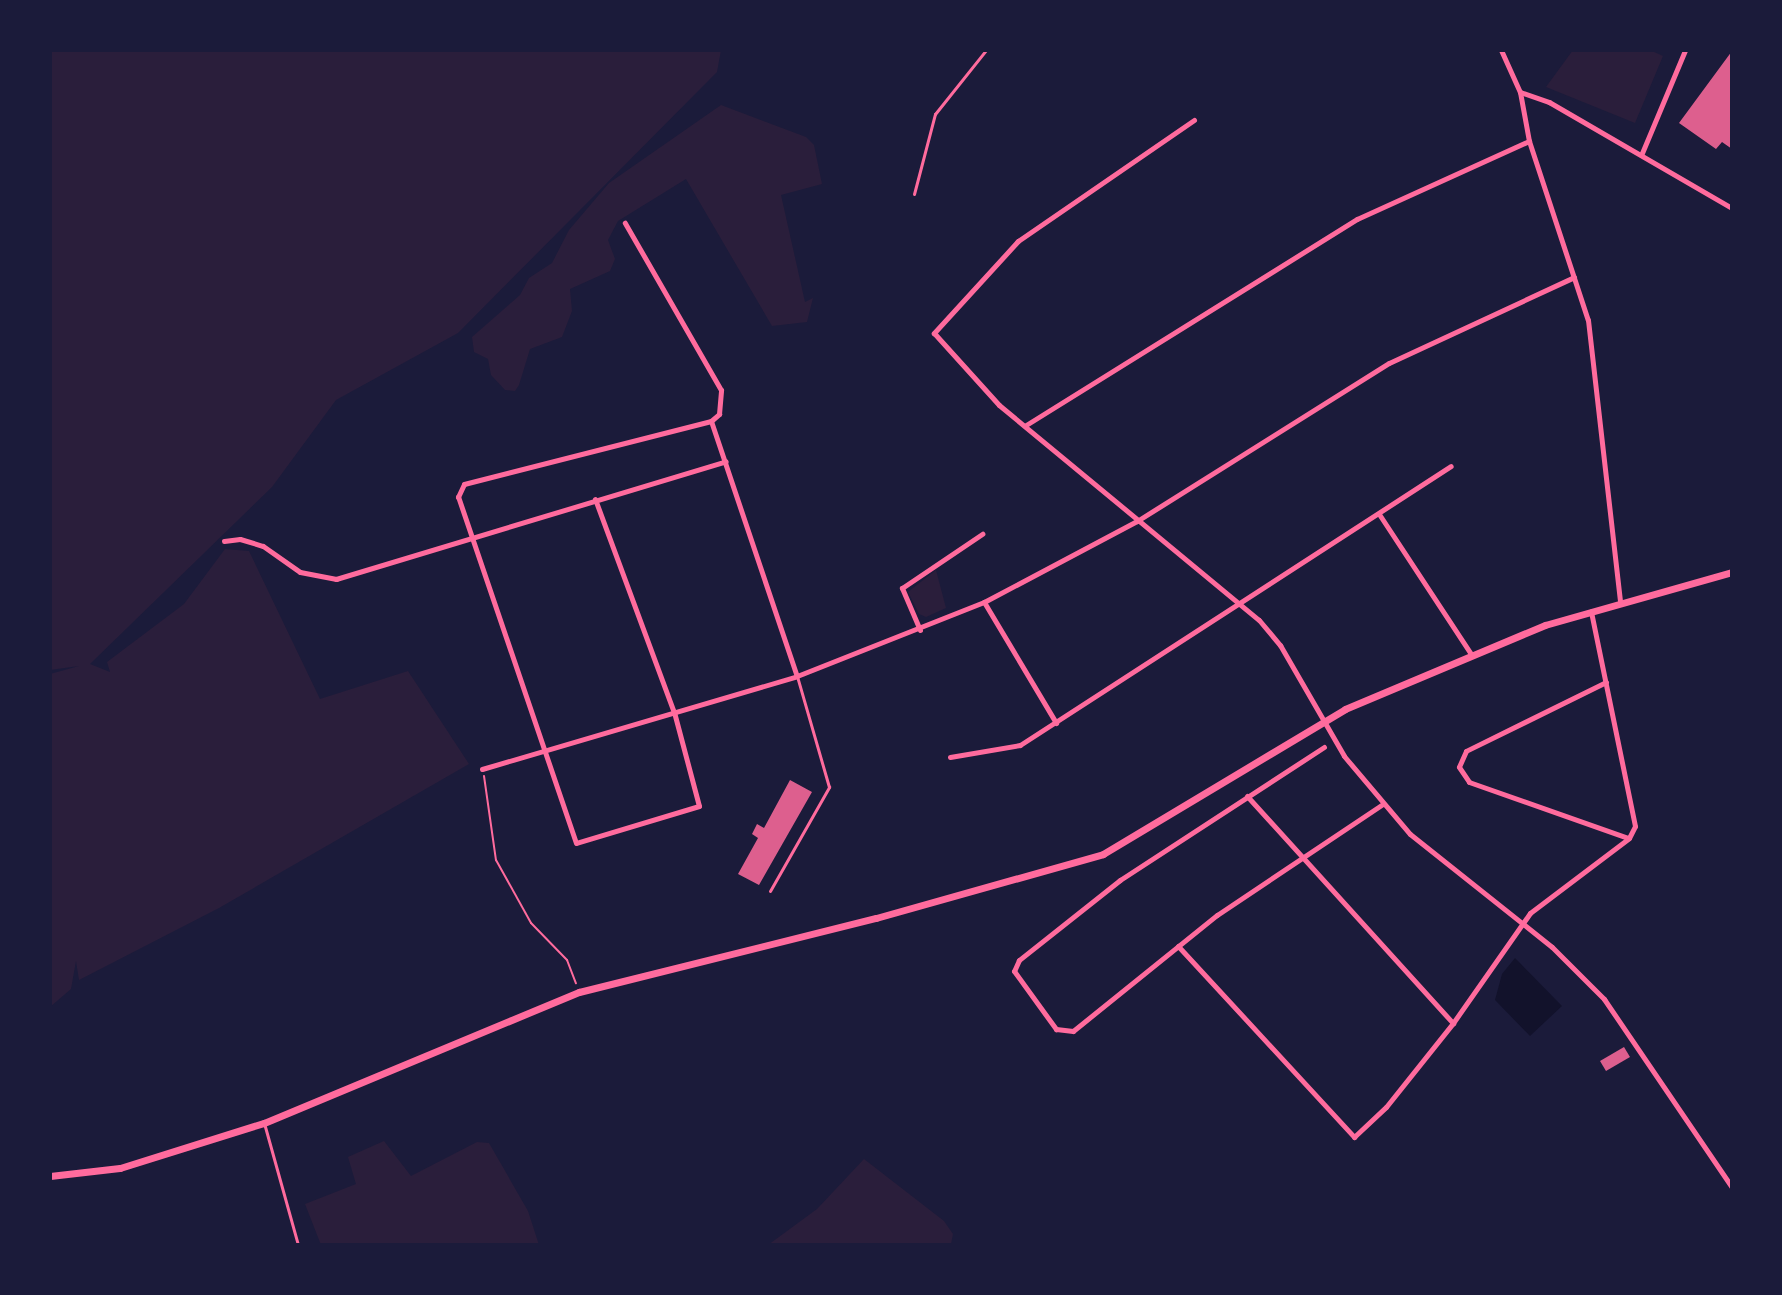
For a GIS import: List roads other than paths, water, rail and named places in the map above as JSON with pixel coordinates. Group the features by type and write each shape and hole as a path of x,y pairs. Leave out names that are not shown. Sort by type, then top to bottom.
{"street":[{"path":"1501,50 1520,92 1529,141 1588,320 1620,602"},
{"path":"1642,153 1685,50"},
{"path":"1520,92 1549,102 1642,153 1732,208"},
{"path":"1194,120 1018,241 934,333 977,384 1137,521 1242,605 1280,645 1344,756 1383,804 1419,842 1576,968 1604,999 1732,1187"},
{"path":"1026,425 1357,219 1529,141"},
{"path":"595,499 674,712 699,806 576,843 547,750 458,497 464,484 711,421 723,404 721,390 625,223"},
{"path":"482,769 797,676 920,630 984,602 1137,521 1389,363 1574,277"},
{"path":"711,421 797,676"},
{"path":"224,541 240,539 263,546 300,572 336,579 726,461"},
{"path":"950,757 1020,745 1242,605 1451,466"},
{"path":"1379,514 1471,654"},
{"path":"920,630 902,588 982,534"},
{"path":"50,1176 120,1168 264,1123 579,992 936,902 1103,854 1325,719 1471,654 1591,610 1732,572"},
{"path":"984,602 1056,723"},
{"path":"1178,946 1354,1137 1386,1107 1453,1023 1521,924 1629,838 1636,816 1591,610"},
{"path":"1606,682 1466,751 1459,767 1469,782 1629,838"},
{"path":"1324,747 1120,880 1019,960 1014,971 1056,1029 1065,1033 1178,946 1383,804"},
{"path":"1247,796 1453,1023"}],"lane":[{"path":"914,194 935,114 986,50"},
{"path":"770,891 829,787 797,676"},
{"path":"264,1123 298,1245"}]}
